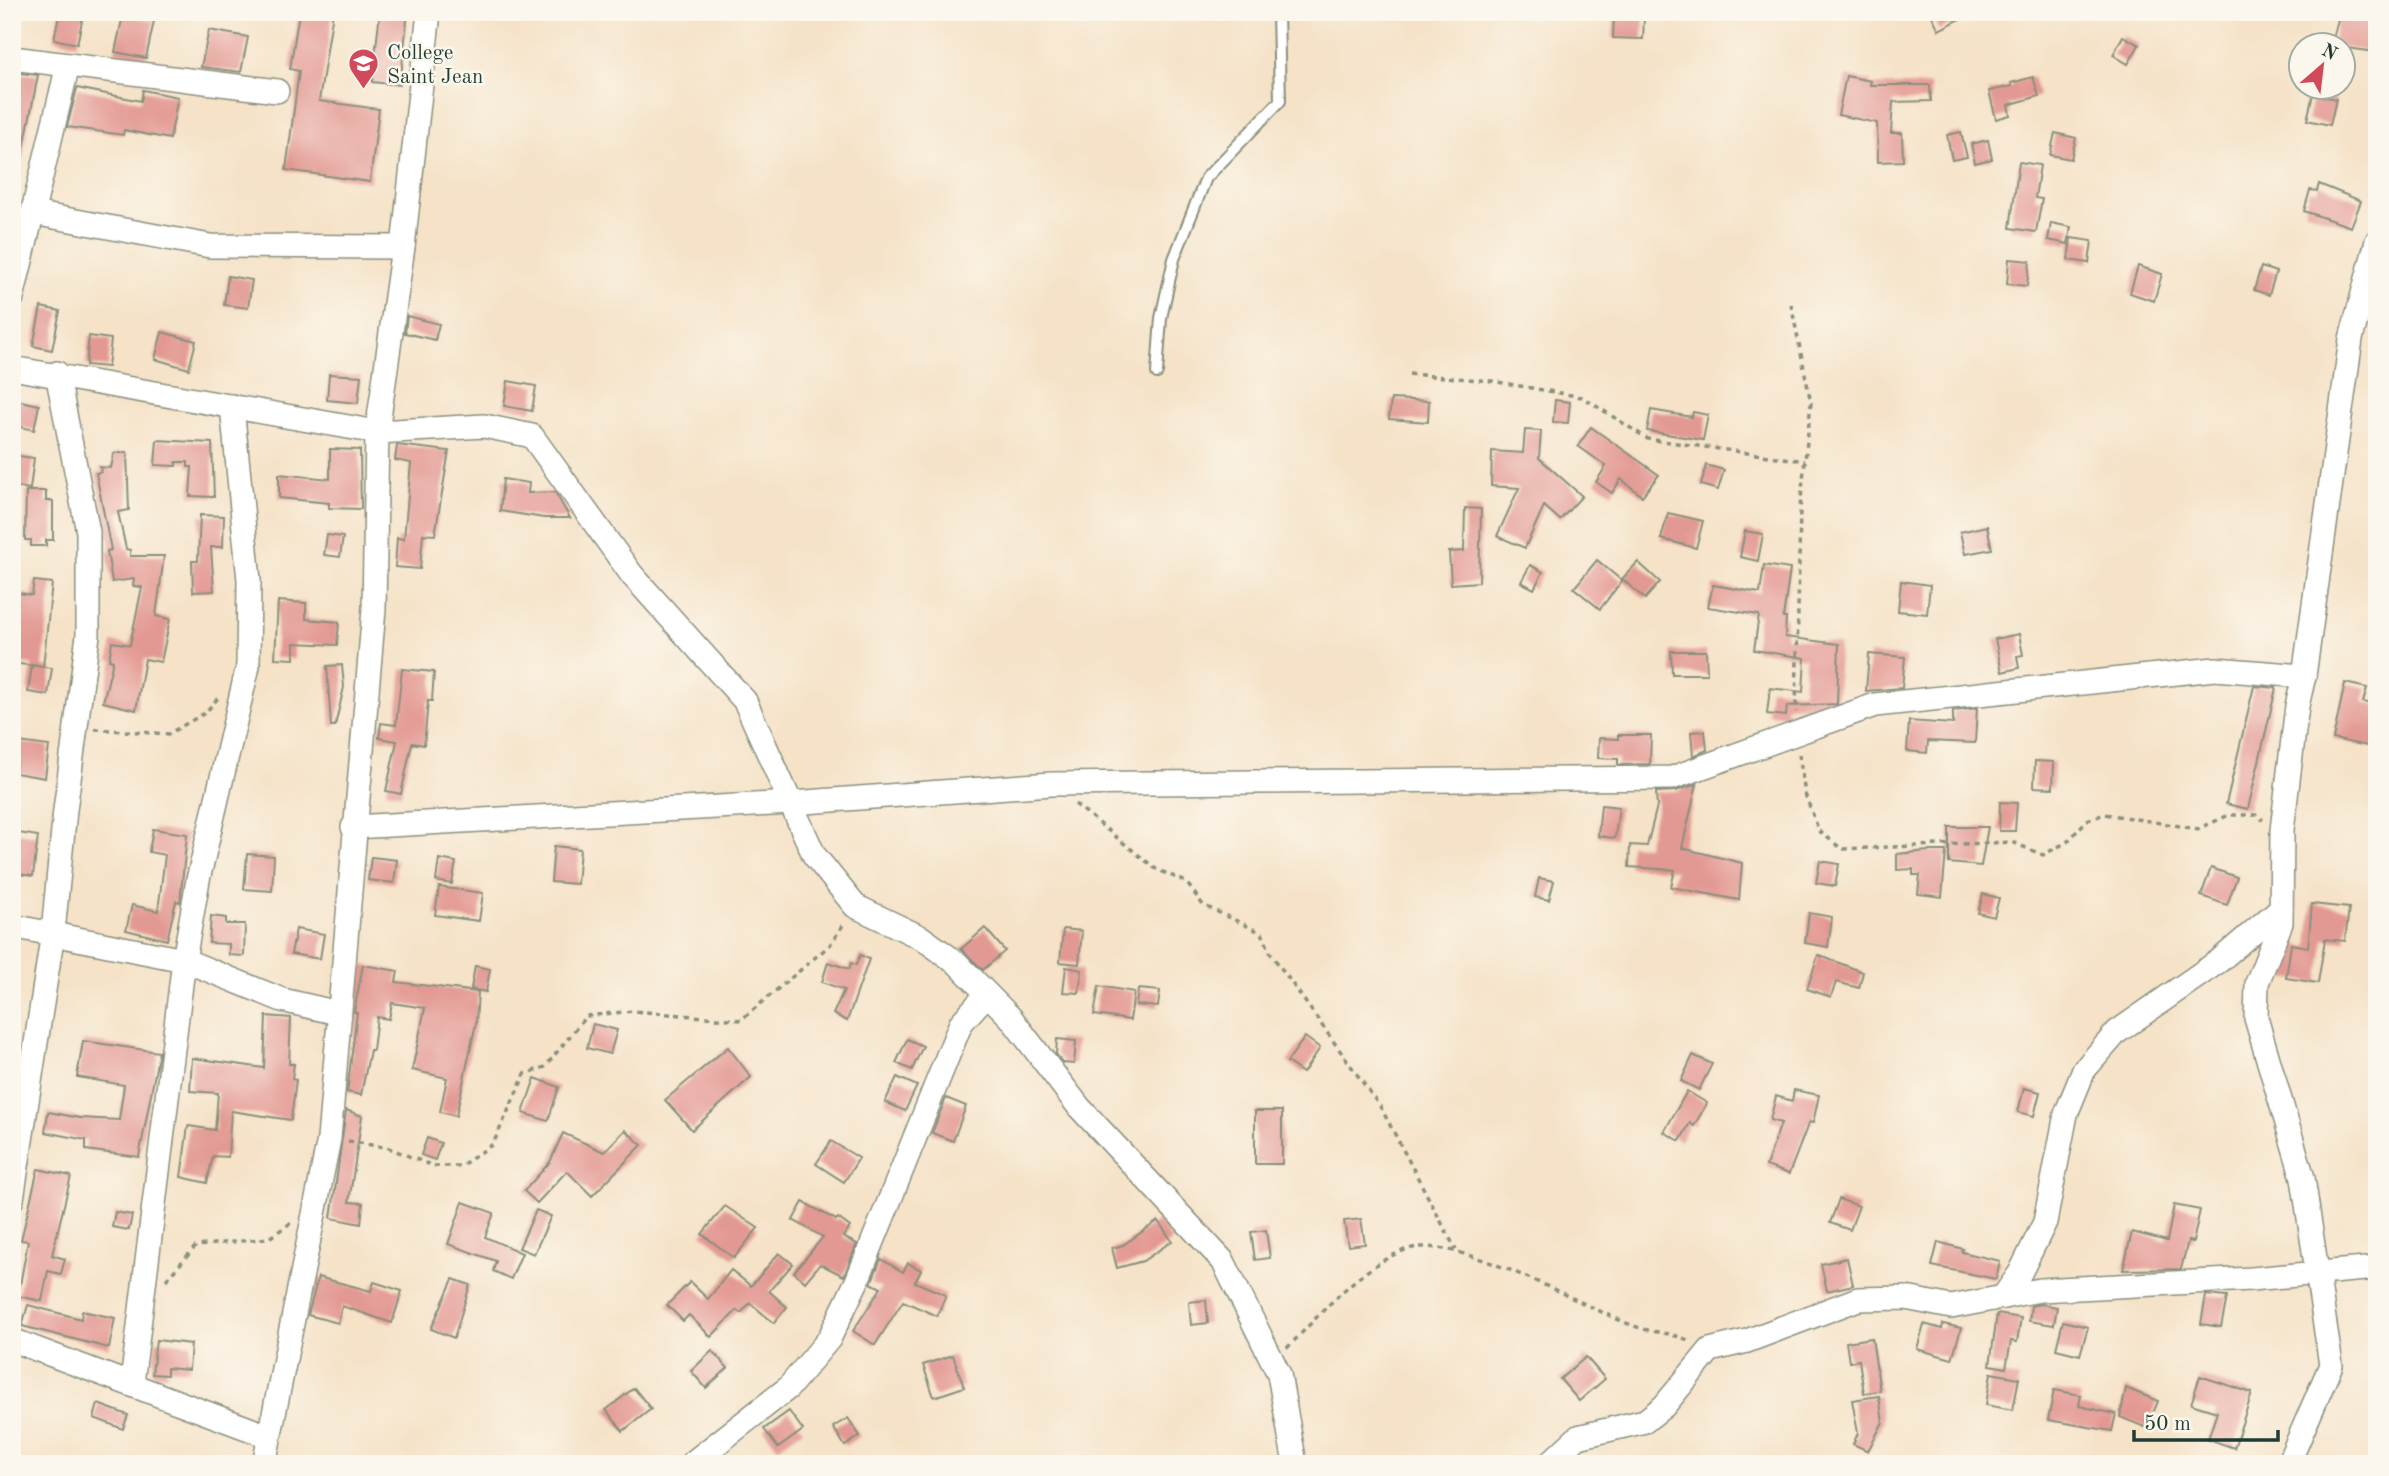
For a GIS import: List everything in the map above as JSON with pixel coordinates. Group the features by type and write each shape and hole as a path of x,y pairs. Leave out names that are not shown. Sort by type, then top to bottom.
{"street":[{"path":"264,1464 330,1139 353,827 374,609 377,432 403,247 429,12"},
{"path":"12,58 276,91"},
{"path":"12,298 68,65"},
{"path":"33,213 210,246 403,247"},
{"path":"2288,1464 2331,1365 2303,1178 2256,1018 2257,983 2281,923 2282,830 2297,706 2304,676 2351,340 2377,241"},
{"path":"12,368 57,373 377,432 484,426 532,436 632,575 745,701 814,855 855,906 922,937 957,963 1011,1018 1079,1107 1223,1261 1279,1374 1295,1464"},
{"path":"12,1199 53,932 88,635 88,532 57,373"},
{"path":"132,1383 184,960 198,880 248,666 249,580 232,406"},
{"path":"353,827 792,803 1051,783 1672,778 1875,705 2215,669 2304,676"},
{"path":"2003,1297 2020,1273 2045,1222 2066,1114 2084,1070 2117,1032 2219,961 2281,908"},
{"path":"12,926 184,960 282,1000 338,1013"},
{"path":"691,1464 788,1388 829,1339 857,1281 961,1023 986,995"},
{"path":"1549,1464 1578,1437 1645,1421 1664,1406 1710,1350 1747,1341 1858,1299 1906,1298 1951,1307 2040,1290 2377,1268"},
{"path":"12,1340 268,1436"}],"lane":[{"path":"1157,373 1161,318 1174,259 1206,178 1280,101 1279,12"}],"path":[{"path":"1409,374 1492,381 1582,397 1648,439 1805,461"},
{"path":"76,729 168,734 205,713 222,694"},
{"path":"1051,783 1156,869 1186,882 1203,905 1262,933 1271,954 1381,1108 1456,1250"},
{"path":"330,1139 389,1147 433,1166 461,1166 494,1144 525,1074 545,1067 586,1016 633,1011 740,1020 830,945 855,906"},
{"path":"141,1309 196,1246 269,1238 317,1206"},
{"path":"1273,1361 1362,1275 1407,1249 1456,1250 1490,1261 1637,1328 1673,1333 1710,1350"}],"building":[{"path":"60,12 84,12 77,44 54,39"},
{"path":"299,12 333,12 319,101 379,109 370,182 286,170 299,71 290,69"},
{"path":"380,12 408,12 400,85 372,82"},
{"path":"1930,12 1974,12 1939,30"},
{"path":"2340,12 2364,12 2377,17 2377,52 2358,50 2358,32 2335,32"},
{"path":"123,15 154,21 146,58 115,52"},
{"path":"1614,16 1644,17 1643,39 1613,38"},
{"path":"209,30 248,37 241,72 201,67"},
{"path":"2123,36 2139,45 2128,64 2113,55"},
{"path":"12,72 38,75 20,168 12,167"},
{"path":"1846,76 1871,81 1870,85 1930,85 1931,101 1893,102 1891,133 1902,133 1903,161 1878,162 1877,123 1838,115"},
{"path":"2033,77 2039,96 2008,105 2010,115 1996,119 1989,91 2012,86 2011,83"},
{"path":"77,88 141,101 143,90 178,97 170,139 124,130 123,135 67,127"},
{"path":"2311,102 2335,102 2330,125 2307,120"},
{"path":"1961,132 1967,157 1952,160 1947,135"},
{"path":"2055,133 2076,138 2071,159 2050,155"},
{"path":"1988,140 1992,159 1975,163 1971,144"},
{"path":"2019,162 2040,165 2035,198 2042,199 2036,232 2010,228"},
{"path":"2319,184 2361,201 2351,227 2304,211 2310,190 2317,191"},
{"path":"2051,223 2071,227 2068,244 2048,240"},
{"path":"2071,238 2092,241 2089,263 2068,260"},
{"path":"2009,259 2030,261 2027,286 2007,284"},
{"path":"2138,266 2162,274 2154,301 2130,293"},
{"path":"2261,267 2276,272 2269,295 2254,290"},
{"path":"228,276 252,280 248,308 224,305"},
{"path":"41,307 60,311 52,350 33,346"},
{"path":"407,316 439,324 435,340 405,333"},
{"path":"162,332 196,341 189,369 155,359"},
{"path":"89,336 111,339 108,367 86,365"},
{"path":"329,374 361,376 358,403 327,400"},
{"path":"508,381 536,386 532,411 504,406"},
{"path":"12,399 39,405 34,430 12,425"},
{"path":"1391,399 1429,401 1428,422 1389,419"},
{"path":"1555,400 1570,402 1568,423 1553,422"},
{"path":"1651,410 1692,417 1693,412 1708,415 1703,440 1647,431"},
{"path":"1591,427 1659,475 1642,496 1621,479 1612,493 1596,482 1606,466 1578,446"},
{"path":"1525,430 1541,431 1539,458 1582,496 1560,520 1544,506 1525,548 1497,536 1519,488 1491,486 1492,451 1523,453"},
{"path":"157,440 212,443 214,497 190,496 192,467 188,467 188,462 176,462 176,466 155,465"},
{"path":"397,445 449,451 435,535 423,534 420,569 395,567 397,538 404,539 411,463 395,460"},
{"path":"330,449 360,450 361,509 329,508 329,503 279,498 279,474 330,479"},
{"path":"114,453 127,453 129,510 118,512 126,549 130,550 130,556 164,556 156,616 170,619 161,662 145,659 136,710 103,702 113,661 109,660 112,642 130,645 142,587 133,586 134,579 112,582 107,551 111,550 96,473 101,472 100,467 111,468"},
{"path":"12,455 34,458 30,489 12,486"},
{"path":"1706,465 1724,470 1718,490 1701,485"},
{"path":"503,479 529,483 528,493 555,492 570,518 544,518 500,511"},
{"path":"26,491 46,491 46,501 53,501 53,540 46,540 46,546 31,546 31,540 25,540"},
{"path":"1465,508 1481,509 1479,582 1451,584 1449,552 1464,551"},
{"path":"1668,513 1703,521 1696,548 1661,539"},
{"path":"200,515 224,516 223,547 211,547 214,591 193,592 192,561 198,561"},
{"path":"1987,526 1992,549 1965,554 1960,532"},
{"path":"1745,531 1763,534 1758,561 1740,557"},
{"path":"327,535 343,537 340,557 324,555"},
{"path":"1597,560 1622,581 1600,609 1574,588"},
{"path":"1638,562 1660,582 1645,599 1622,579"},
{"path":"1530,565 1543,572 1534,589 1521,582"},
{"path":"1764,565 1790,569 1783,618 1786,618 1785,637 1839,644 1837,704 1787,706 1786,716 1767,714 1770,688 1803,692 1805,658 1754,650 1759,615 1708,607 1713,585 1760,593"},
{"path":"34,581 52,583 43,667 12,663 12,592 32,595"},
{"path":"1901,581 1930,585 1927,614 1898,611"},
{"path":"278,601 306,603 306,619 339,622 337,645 294,643 294,659 275,658"},
{"path":"2019,634 2023,655 2017,656 2019,668 2002,672 1995,639"},
{"path":"1671,651 1706,651 1707,674 1672,674"},
{"path":"1869,654 1905,657 1902,688 1866,691"},
{"path":"32,665 52,668 48,695 28,692"},
{"path":"342,665 344,687 335,726 331,726 327,666"},
{"path":"402,669 434,672 424,745 412,743 401,794 386,791 397,741 379,738 381,723 396,725"},
{"path":"2345,683 2367,688 2363,702 2377,705 2377,748 2333,739"},
{"path":"2254,686 2276,688 2248,809 2226,804"},
{"path":"1977,708 1975,743 1928,741 1927,753 1907,751 1909,721 1953,724 1953,711"},
{"path":"1705,731 1707,750 1693,756 1691,732"},
{"path":"1618,735 1651,735 1650,764 1618,765 1618,759 1598,758 1599,738 1618,739"},
{"path":"19,742 49,746 45,778 15,773"},
{"path":"2035,761 2054,762 2053,788 2034,787"},
{"path":"1697,784 1682,848 1742,863 1739,900 1671,887 1675,870 1629,867 1630,845 1647,846 1657,806 1656,792 1676,791"},
{"path":"2000,802 2017,803 2015,831 1999,831"},
{"path":"1601,805 1619,807 1615,838 1598,836"},
{"path":"1949,827 1988,827 1981,866 1949,863"},
{"path":"153,829 187,834 180,902 176,901 167,940 126,930 132,905 158,911 165,855 149,852"},
{"path":"12,832 38,836 33,876 12,873"},
{"path":"554,846 580,849 577,884 551,882"},
{"path":"1946,851 1942,897 1918,894 1920,875 1913,875 1913,869 1897,870 1897,854"},
{"path":"247,854 274,856 272,891 244,889"},
{"path":"371,857 397,860 394,883 368,880"},
{"path":"439,859 456,862 452,884 436,881"},
{"path":"1820,861 1839,864 1835,886 1816,883"},
{"path":"2211,868 2237,877 2227,905 2201,896"},
{"path":"1539,878 1554,881 1549,900 1535,897"},
{"path":"439,887 483,893 479,921 435,915"},
{"path":"1983,894 1999,898 1994,917 1978,913"},
{"path":"2312,904 2349,908 2345,941 2325,939 2318,983 2286,978 2291,944 2308,947"},
{"path":"1809,913 1832,917 1828,947 1805,943"},
{"path":"211,916 226,918 226,924 245,924 244,956 229,955 229,944 209,943"},
{"path":"985,928 1005,951 983,970 961,949"},
{"path":"296,929 324,934 320,959 291,954"},
{"path":"1063,929 1082,931 1079,964 1060,962"},
{"path":"860,955 869,959 847,1021 833,1014 844,990 822,982 828,962 849,969 851,963 856,965"},
{"path":"1818,955 1863,972 1859,988 1836,982 1831,997 1807,989"},
{"path":"363,965 398,971 396,982 478,992 476,1023 456,1116 440,1112 447,1078 412,1070 425,1008 392,1003 389,1019 377,1017 373,1050 370,1050 361,1095 347,1092 357,1013 354,1012"},
{"path":"475,966 490,969 486,992 471,989"},
{"path":"1066,967 1082,970 1079,993 1063,992"},
{"path":"1099,986 1134,992 1130,1020 1094,1015"},
{"path":"1138,989 1160,991 1158,1007 1136,1005"},
{"path":"266,1016 291,1018 289,1064 294,1064 292,1079 296,1080 291,1120 231,1111 228,1157 213,1156 207,1183 181,1177 188,1126 215,1130 218,1093 190,1091 192,1058 264,1068"},
{"path":"593,1024 617,1030 610,1054 587,1048"},
{"path":"1305,1037 1320,1048 1303,1073 1287,1062"},
{"path":"907,1039 923,1046 912,1070 896,1063"},
{"path":"1057,1039 1076,1041 1074,1064 1063,1063 1056,1054"},
{"path":"83,1041 159,1052 139,1157 86,1150 86,1140 45,1132 48,1112 80,1118 119,1120 124,1085 77,1077"},
{"path":"728,1047 751,1077 692,1130 665,1100"},
{"path":"1693,1055 1712,1064 1699,1090 1681,1081"},
{"path":"897,1077 917,1086 905,1111 885,1102"},
{"path":"535,1078 559,1087 548,1121 523,1113"},
{"path":"2024,1088 2040,1092 2034,1116 2018,1112"},
{"path":"1794,1090 1819,1095 1813,1123 1809,1122 1789,1174 1766,1166 1781,1123 1770,1120 1776,1096 1792,1101"},
{"path":"1687,1091 1707,1103 1694,1126 1690,1123 1680,1141 1664,1132"},
{"path":"946,1098 966,1106 953,1141 932,1133"},
{"path":"346,1110 362,1116 349,1202 363,1203 361,1224 331,1218"},
{"path":"1255,1111 1282,1111 1282,1164 1255,1164"},
{"path":"625,1130 642,1145 592,1196 567,1171 537,1203 524,1191 550,1162 563,1133 604,1152"},
{"path":"427,1138 441,1143 435,1160 421,1155"},
{"path":"831,1141 859,1158 844,1182 816,1164"},
{"path":"38,1169 71,1176 52,1255 65,1259 61,1274 48,1271 42,1301 18,1296 28,1241 21,1240"},
{"path":"1839,1199 1859,1206 1850,1230 1830,1223"},
{"path":"463,1202 494,1213 485,1237 522,1253 511,1279 493,1271 496,1261 448,1244"},
{"path":"803,1202 836,1220 838,1218 850,1227 843,1237 857,1244 844,1276 820,1264 805,1282 794,1272 823,1237 793,1220"},
{"path":"2174,1205 2200,1210 2193,1242 2188,1241 2181,1269 2123,1270 2132,1232 2167,1241"},
{"path":"725,1206 758,1228 734,1258 702,1234"},
{"path":"536,1210 551,1216 534,1254 519,1248"},
{"path":"115,1212 132,1215 129,1230 112,1227"},
{"path":"1361,1219 1365,1244 1348,1246 1344,1221"},
{"path":"1158,1221 1172,1241 1143,1261 1117,1268 1112,1248 1123,1245"},
{"path":"1266,1230 1270,1258 1255,1260 1251,1232"},
{"path":"1938,1242 1963,1249 1962,1252 2000,1261 1996,1279 1932,1266"},
{"path":"779,1253 793,1264 769,1291 787,1307 774,1323 750,1303 741,1313 737,1310 711,1337 689,1315 683,1321 667,1305 690,1282 708,1299 731,1270 751,1286"},
{"path":"1847,1258 1853,1285 1827,1291 1821,1264"},
{"path":"881,1259 903,1272 908,1263 921,1270 915,1282 946,1295 937,1316 903,1301 875,1345 853,1331 881,1288 871,1283"},
{"path":"318,1277 371,1291 374,1282 402,1291 392,1323 342,1306 338,1323 308,1315"},
{"path":"453,1279 470,1285 454,1338 431,1329"},
{"path":"2206,1295 2227,1297 2221,1327 2201,1324"},
{"path":"1206,1300 1208,1323 1191,1325 1189,1302"},
{"path":"2040,1304 2057,1307 2054,1325 2029,1321 2031,1306"},
{"path":"28,1305 81,1319 82,1311 115,1318 109,1348 22,1326"},
{"path":"1997,1314 2021,1318 2017,1342 2011,1341 2006,1368 1990,1365"},
{"path":"2063,1321 2088,1327 2080,1355 2056,1349"},
{"path":"1924,1324 1942,1329 1943,1324 1961,1328 1952,1359 1917,1349"},
{"path":"1872,1338 1880,1391 1864,1393 1859,1360 1849,1362 1846,1342"},
{"path":"156,1340 191,1344 189,1370 167,1368 167,1375 152,1374"},
{"path":"712,1351 728,1368 706,1388 691,1371"},
{"path":"953,1355 964,1387 934,1397 923,1365"},
{"path":"1586,1357 1605,1379 1579,1401 1560,1379"},
{"path":"1991,1373 2019,1378 2013,1410 1986,1405"},
{"path":"2200,1376 2252,1393 2234,1448 2208,1439 2217,1412 2191,1404"},
{"path":"634,1388 651,1409 623,1431 606,1410"},
{"path":"2126,1388 2158,1401 2147,1428 2120,1417"},
{"path":"2054,1390 2081,1395 2079,1406 2116,1414 2112,1431 2048,1420"},
{"path":"1879,1396 1883,1422 1868,1451 1853,1444 1858,1433 1852,1400"},
{"path":"98,1404 128,1415 123,1429 94,1418"},
{"path":"789,1411 803,1430 778,1448 764,1429"},
{"path":"848,1418 860,1436 845,1446 833,1427"}],"place":[{"name":"College Saint Jean","path":"364,91"}]}
